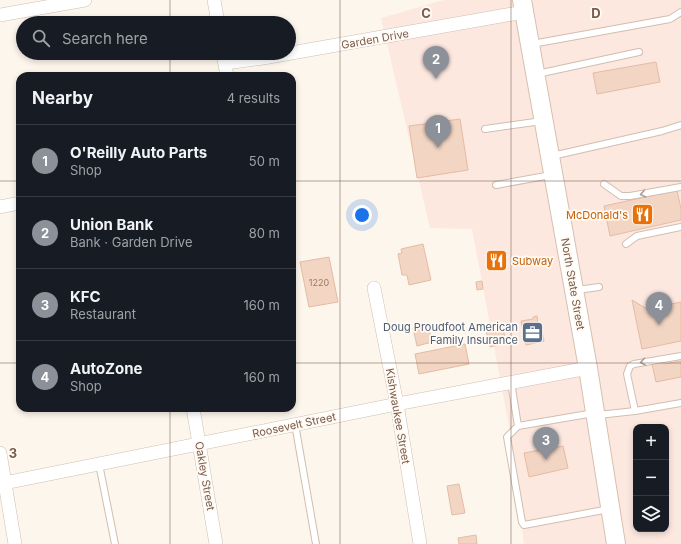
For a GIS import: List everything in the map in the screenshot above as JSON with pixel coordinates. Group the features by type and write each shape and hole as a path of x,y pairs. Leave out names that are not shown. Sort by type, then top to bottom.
{"main road":[{"name":"North State Street","path":"523,6 596,414 616,544"}],"street":[{"path":"0,15 85,0"},
{"path":"214,0 217,16"},
{"name":"Garden Drive","path":"296,51 523,6"},
{"name":"Garden Drive","path":"225,64 250,60"},
{"path":"0,207 16,204"},
{"name":"Kishwaukee Street","path":"374,288 397,404 420,544"},
{"name":"Roosevelt Street","path":"3,484 295,424 588,368"},
{"name":"Oakley Street","path":"194,412 216,544"},
{"path":"0,453 3,484 15,544"}],"lane":[{"path":"530,44 670,19 681,12"},
{"path":"535,75 639,52"},
{"path":"485,129 544,121"},
{"path":"550,156 681,125"},
{"path":"496,185 553,174"},
{"path":"604,184 621,196 630,196 681,187"},
{"path":"626,244 637,236 681,226"},
{"path":"574,290 599,287"},
{"path":"635,411 627,374 630,366 681,356"},
{"path":"511,382 518,426"},
{"path":"611,509 524,525 522,522 507,437 518,426 596,414 635,411 681,403"},
{"path":"295,424 316,544"},
{"path":"99,464 115,544"}],"shaded area":[{"path":"444,0 681,0 681,544 524,544 509,426 472,229 430,228 381,18"}],"building":[{"path":"656,62 660,82 597,94 593,73"},
{"path":"460,119 468,170 417,178 409,126"},
{"name":"McDonald's","path":"677,190 681,209 681,220 610,236 604,206"},
{"path":"423,244 431,280 409,285 407,275 402,275 398,254 402,253 401,249"},
{"path":"329,257 338,302 309,307 300,262"},
{"path":"482,281 483,289 477,290 476,282"},
{"path":"632,300 647,309 681,302 681,341 642,349"},
{"name":"Doug Proudfoot American Family Insurance","path":"537,316 538,325 541,325 544,341 526,345 521,321 533,319 533,317"},
{"path":"502,324 506,343 490,347 485,327"},
{"path":"428,325 432,342 417,346 413,328"},
{"path":"465,344 469,364 419,374 415,354"},
{"path":"681,361 681,377 656,382 652,364 663,362 664,364"},
{"path":"563,446 568,468 529,477 524,453"},
{"path":"459,484 465,513 452,515 447,486"},
{"path":"476,535 477,544 459,544 458,538"}],"place":[{"name":"Union Bank","path":"436,79"},
{"name":"O'Reilly Auto Parts","path":"438,148"},
{"name":"McDonald's","path":"643,215"},
{"name":"Subway","path":"497,261"},
{"name":"AutoZone","path":"659,325"},
{"name":"Doug Proudfoot American Family Insurance","path":"533,333"},
{"name":"KFC","path":"546,460"}]}
